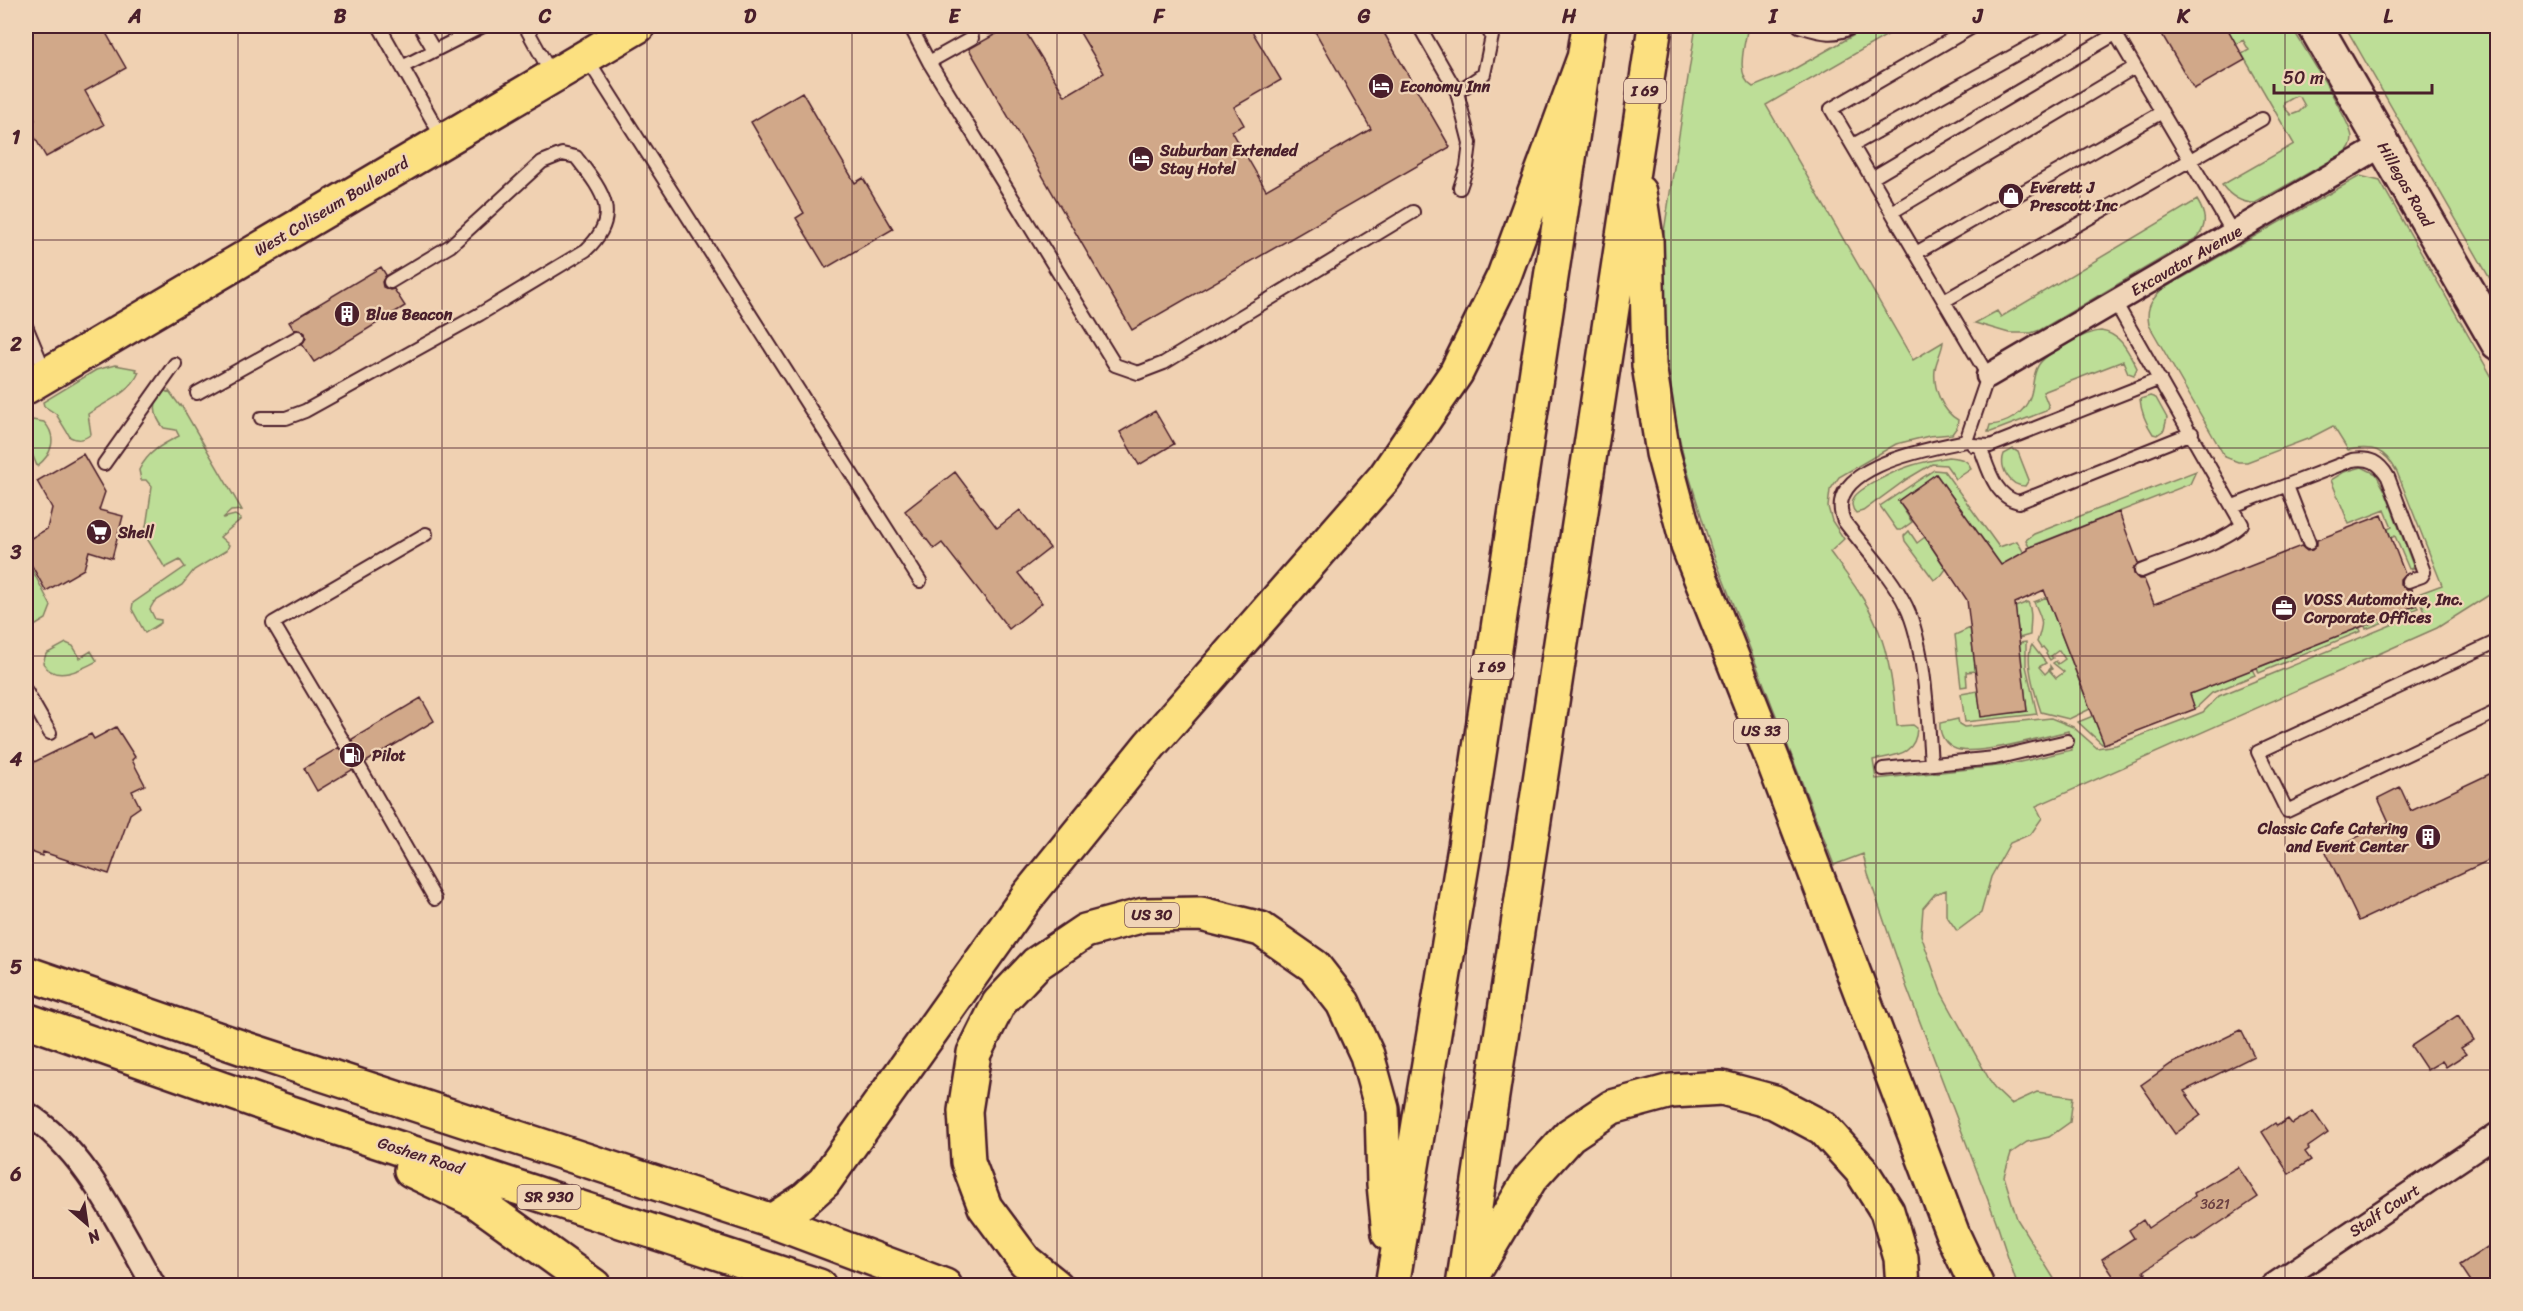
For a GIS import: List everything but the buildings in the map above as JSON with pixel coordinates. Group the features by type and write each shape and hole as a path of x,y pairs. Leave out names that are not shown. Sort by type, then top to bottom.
{"main road":[{"name":"West Coliseum Boulevard","path":"36,381 638,26"},
{"name":"I 69","path":"1393,1280 1465,848 1589,26"},
{"name":"I 69","path":"1464,1286 1655,26"},
{"name":"Hillegas Road","path":"2315,26 2498,344"},
{"path":"772,1221 804,1200 824,1182 1028,897 1150,744 1390,468 1456,373 1503,276 1584,58"},
{"name":"US 33","path":"1634,156 1646,238 1649,365 1663,453 1688,546 1774,764 1953,1235 1977,1286"},
{"name":"US 30","path":"1056,1286 1025,1261 985,1208 968,1162 965,1111 974,1053 999,1003 1036,964 1085,931 1144,915 1202,914 1262,929 1314,966 1343,1003 1367,1055 1382,1109 1384,1184 1393,1280"},
{"path":"26,973 246,1049 772,1221 945,1286"},
{"name":"Goshen Road","path":"26,1020 279,1109 819,1286"},
{"path":"1464,1286 1530,1179 1570,1135 1612,1107 1671,1091 1722,1088 1774,1102 1823,1128 1846,1153 1861,1170 1887,1211 1900,1258 1903,1286"},
{"path":"279,1109 476,1201 594,1286"}],"street":[{"name":"Excavator Avenue","path":"1988,376 2384,145"},
{"path":"26,1113 55,1135 74,1156 112,1213 154,1286"},
{"name":"Stalf Court","path":"2272,1286 2498,1134"}],"lane":[{"path":"379,26 444,140"},
{"path":"420,26 434,50"},
{"path":"402,67 483,26"},
{"path":"525,26 553,76"},
{"path":"1419,26 1457,92 1470,143 1467,167 1460,188"},
{"path":"1457,92 1484,74 1492,36 1485,26"},
{"path":"1799,26 1826,33 1840,33 1856,26"},
{"path":"1966,441 1988,376 1831,109 1974,26"},
{"path":"1853,146 2067,26"},
{"path":"914,27 929,62 1115,365 1138,373 1164,363 1413,212"},
{"path":"1872,178 2113,30 2233,233"},
{"path":"929,62 972,38"},
{"path":"586,56 920,581"},
{"path":"1892,212 2135,67"},
{"path":"1916,253 2162,112"},
{"path":"1944,301 2262,118"},
{"path":"261,417 286,418 305,411 480,314 586,250 599,237 608,210 576,157 562,154 542,162 450,246 390,282"},
{"path":"2115,302 2242,524 2238,530 2141,571"},
{"path":"26,326 36,381"},
{"path":"197,393 298,337"},
{"path":"104,464 175,364"},
{"path":"1931,764 1927,716 1912,624 1899,593 1844,521 1840,511 1840,499 1845,489 1859,477 1896,457 1966,441 1980,447 1990,446 2160,380"},
{"path":"1980,447 1998,488 2009,500 2019,502 2192,433"},
{"path":"2233,507 2352,460 2364,458 2381,466 2392,488 2424,572 2422,576 2408,581"},
{"path":"2287,486 2309,543"},
{"path":"345,744 273,623 426,534"},
{"path":"2498,640 2258,752 2287,811 2498,711"},
{"path":"26,691 50,733"},
{"path":"1883,769 2020,753 2067,741"},
{"path":"358,766 435,899"}],"green space":[{"path":"1696,26 1748,26 1742,68 1747,82 1753,87 1787,73 1870,26 1903,26 1766,105 1913,360 1943,342 1936,366 1937,391 1947,411 1958,420 1957,427 1952,434 1929,436 1896,444 1839,477 1830,490 1828,507 1832,521 1844,539 1830,552 1862,597 1877,626 1893,688 1897,726 1913,725 1917,728 1913,744 1903,753 1873,760 1876,779 2007,765 2072,750 2068,731 1994,748 1956,749 1944,739 1940,723 1958,719 1959,724 1964,727 2051,718 2073,727 2097,748 2116,745 2203,712 2219,696 2425,611 2418,594 2442,585 2397,472 2382,453 2364,448 2348,450 2333,426 2310,438 2247,462 2238,462 2225,457 2149,325 2150,306 2161,290 2360,176 2380,181 2497,386 2497,590 2437,628 2036,806 2042,818 2031,834 2010,843 1991,877 1981,913 1957,931 1946,915 1946,890 1935,894 1923,908 1921,935 1941,992 1994,1088 2011,1104 2037,1092 2073,1097 2070,1122 2049,1137 2027,1142 2011,1153 2004,1176 2017,1219 2058,1285 2017,1285 1996,1221 1907,988 1863,854 1834,865 1711,548 1684,459 1669,390 1661,251"},
{"path":"2226,26 2291,26 2335,99 2352,137 2348,150 2344,153 2255,203 2237,198 2222,185 2294,144 2242,54 2249,50 2243,40 2236,44","holes":["2296,96 2300,97 2305,106 2299,112 2291,115 2284,107 2284,103"]},
{"path":"2345,26 2497,26 2497,291"},
{"path":"2197,200 2204,219 2203,228 2198,237 2040,330 2031,333 2009,333 1975,323 1997,311 2001,317"},
{"path":"2101,331 2114,336 2123,344 2137,368 2134,375 2128,373 2123,361 2043,392 2049,407 2046,411 1988,432 1990,425 2009,420 2024,408 2031,393 2036,370 2042,361 2066,344 2085,335"},
{"path":"115,365 137,369 136,371 139,372 124,392 88,414 91,434 81,439 70,437 56,414 44,406 43,402 96,370"},
{"path":"161,387 169,391 181,405 242,510 231,511 223,518 235,515 241,519 220,537 229,545 227,550 194,570 182,585 154,602 150,609 155,619 161,620 161,623 145,633 132,609 133,603 185,567 180,560 165,568 143,532 146,527 152,487 146,480 141,480 139,470 156,450 179,436 176,430 164,428 157,418 156,404"},
{"path":"2150,396 2156,398 2167,418 2164,430 2157,435 2153,434 2149,426 2140,399"},
{"path":"26,419 44,422 51,434 49,451 37,466 31,451 26,452"},
{"path":"2013,449 2018,452 2029,480 2025,486 2014,483 2004,470 2004,454"},
{"path":"1948,457 1965,461 1971,469 1956,479 1946,465 1932,464 1863,511 1856,513 1853,510 1853,498 1871,484 1907,467"},
{"path":"2362,467 2376,474 2385,491 2414,568 2409,569 2395,536 2391,538 2388,529 2392,527 2385,510 2349,524 2331,480 2344,472"},
{"path":"1934,470 1944,471 1999,547 2017,541 2024,553 2004,569 1936,474 1898,501 1912,522 1901,530 1897,530 1880,506"},
{"path":"2196,471 2190,484 2029,547 2026,540 2034,534"},
{"path":"1909,531 1917,543 1925,537 1946,569 1941,576 1934,580 1905,541 1904,536"},
{"path":"26,558 51,606 46,619 36,625 26,627"},
{"path":"2047,597 2090,709 2069,719 2041,712 2032,678 2029,659 2032,645 2046,663 2039,667 2045,674 2050,666 2052,669 2050,671 2056,678 2064,672 2053,663 2056,661 2058,664 2065,659 2059,650 2051,656 2053,658 2050,660 2047,652 2037,642 2042,622 2034,602"},
{"path":"2028,602 2031,615 2030,635 2019,638 2015,607"},
{"path":"2417,605 2419,608 2366,629 2365,626"},
{"path":"2359,627 2361,631 2259,673 2257,668"},
{"path":"1970,628 1976,671 1966,672 1967,686 1961,687 1955,635"},
{"path":"2167,635 2252,669 2255,675 2212,693 2195,709"},
{"path":"2026,642 2026,666 2037,714 1965,722 1961,694 1978,691 1981,716 2027,711 2019,643"},
{"path":"66,643 73,646 80,658 91,651 97,661 68,673 54,673 43,663 46,654"},
{"path":"2093,716 2104,743 2102,744 2078,722"}],"place":[{"name":"Economy Inn","path":"1381,86"},
{"name":"Suburban Extended Stay Hotel","path":"1141,159"},
{"name":"Everett J Prescott Inc","path":"2011,196"},
{"name":"Blue Beacon","path":"347,314"},
{"name":"Shell","path":"99,532"},
{"name":"VOSS Automotive, Inc. Corporate Offices","path":"2284,608"},
{"name":"Pilot","path":"352,755"},
{"name":"Classic Cafe Catering and Event Center","path":"2428,837"}]}
